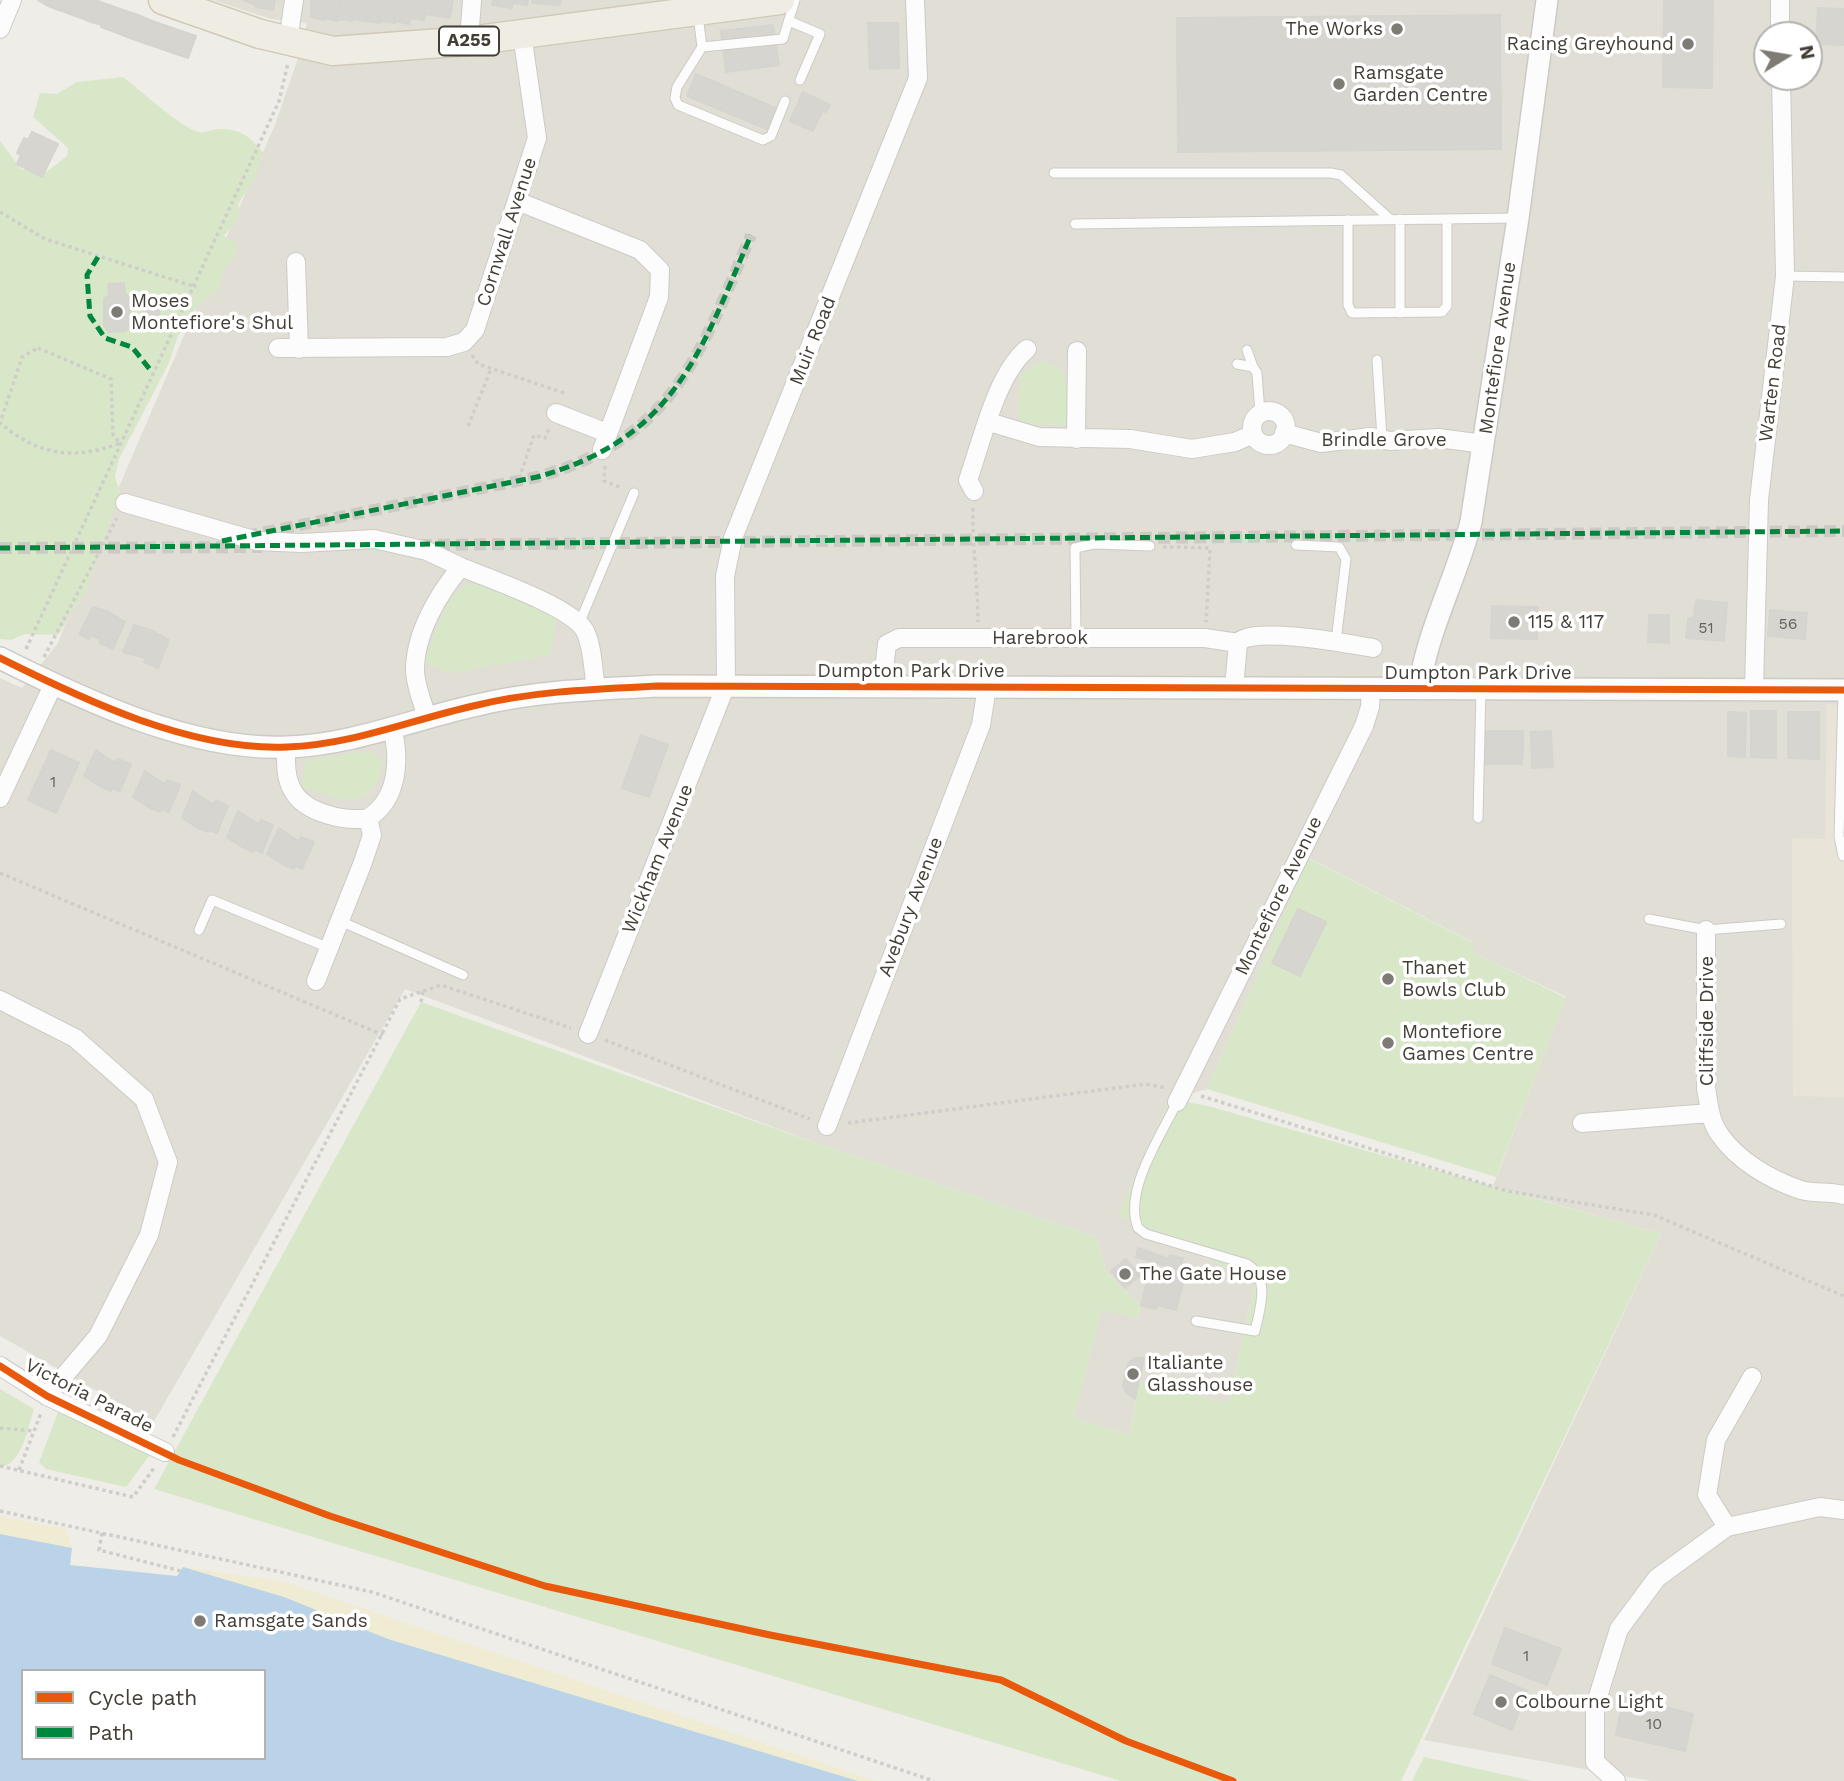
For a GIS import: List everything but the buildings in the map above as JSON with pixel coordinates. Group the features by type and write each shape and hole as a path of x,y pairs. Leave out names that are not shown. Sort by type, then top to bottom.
{"main road":[{"name":"A255","path":"163,0 260,34 334,51 469,41 522,34 645,9 785,10"}],"street":[{"path":"0,29 12,0"},
{"path":"288,41 294,0"},
{"path":"469,41 472,0"},
{"name":"Muir Road","path":"726,685 725,576 733,538 918,78 915,0"},
{"name":"Montefiore Avenue","path":"1419,689 1427,647 1465,542 1484,444 1547,0"},
{"path":"1780,0 1780,21"},
{"name":"Cornwall Avenue","path":"464,342 475,330 537,138 522,34"},
{"name":"Warten Road","path":"1754,690 1759,500 1785,276 1781,91"},
{"path":"517,201 640,250 660,270 659,297 604,442 556,413"},
{"path":"296,262 299,349"},
{"path":"278,348 447,347 464,342"},
{"path":"974,491 968,480 1003,377 1027,349"},
{"path":"1076,439 1077,351"},
{"path":"989,422 1039,437 1130,439 1192,449 1235,442 1253,433 1253,422 1260,413 1277,413 1284,422 1284,433"},
{"name":"Brindle Grove","path":"1253,433 1259,442 1269,445 1278,442 1284,433 1321,443 1381,438 1390,441 1438,438 1484,444"},
{"path":"125,502 257,541 301,543 374,539 427,551 558,608 579,624 589,644 596,689"},
{"path":"427,718 415,673 417,648 443,588 460,567"},
{"name":"Harebrook","path":"882,687 884,652 891,640 1205,638 1238,643 1246,637 1336,641 1373,648"},
{"path":"1234,688 1238,643"},
{"path":"0,798 27,670"},
{"name":"Dumpton Park Drive","path":"27,670 175,731 226,743 286,747 327,743 512,698 596,689 726,685 1843,690"},
{"name":"Wickham Avenue","path":"588,1034 726,685"},
{"name":"Avebury Avenue","path":"827,1126 981,725 987,687"},
{"name":"Montefiore Avenue","path":"1180,1096 1364,726 1370,707 1371,688"},
{"path":"286,747 289,783 302,801 344,819 368,818 381,807 397,770 392,727"},
{"path":"316,981 372,835 368,818"},
{"name":"Cliffside Drive","path":"1706,930 1706,1088 1710,1113 1718,1134 1766,1175 1803,1191 1844,1195"},
{"path":"0,1000 75,1038 144,1099 167,1162 149,1235 98,1336 47,1396"},
{"path":"1582,1123 1710,1113"},
{"name":"Victoria Parade","path":"0,1366 47,1396 165,1452"},
{"path":"1727,1527 1707,1496 1716,1440 1752,1377"},
{"path":"1616,1781 1595,1762 1595,1706 1619,1629 1657,1578 1727,1527 1821,1507 1844,1510"}],"lane":[{"path":"702,47 783,39 785,10 795,0"},
{"path":"698,10 702,47 677,87 675,98 678,105 763,140 771,136 785,101"},
{"path":"785,10 820,34 800,80"},
{"path":"1054,173 1331,173 1341,176 1390,219"},
{"path":"1075,224 1518,218"},
{"path":"1399,313 1400,219"},
{"path":"1348,220 1348,304 1352,313 1399,313 1441,312 1447,306 1447,219"},
{"path":"1785,276 1844,277"},
{"path":"1247,350 1258,373 1260,413"},
{"path":"1377,360 1381,438"},
{"path":"1237,364 1253,367"},
{"path":"579,624 634,493"},
{"path":"1076,638 1075,548 1094,544 1150,546"},
{"path":"1296,545 1339,547 1346,559 1336,641"},
{"path":"1478,818 1481,689"},
{"path":"1843,690 1839,836 1843,856"},
{"path":"199,930 212,900 329,948"},
{"path":"1649,919 1706,930 1781,924"},
{"path":"340,920 463,975"},
{"path":"1180,1096 1136,1188 1133,1206 1138,1228 1146,1234 1247,1264 1260,1275 1262,1283 1255,1331 1196,1321"}],"path":[{"path":"27,670 120,443 196,287 279,101 288,69 288,41"},
{"path":"0,212 45,239 196,287"},
{"path":"464,342 478,364 564,393 545,438 534,435 517,485"},
{"path":"38,348 111,379 113,435 120,443 92,454 40,450 20,440 0,423 22,357 38,348"},
{"path":"468,426 491,369"},
{"path":"604,442 604,481 634,493"},
{"path":"974,491 972,546 978,573 978,638"},
{"path":"27,670 125,502"},
{"path":"1150,546 1210,548 1205,638"},
{"path":"0,873 383,1035"},
{"path":"0,1466 134,1497 165,1452 400,999 441,985 588,1034 827,1126 1146,1084 1507,1191 1654,1215 1844,1296"},
{"path":"421,1002 423,991"},
{"path":"19,1470 47,1396"},
{"path":"0,1427 34,1431"},
{"path":"0,1511 372,1592 934,1781"},
{"path":"102,1533 99,1550 181,1571"}],"shaded area":[{"path":"212,0 1844,0 1844,1781 1651,1781 1424,1740 1661,1234 1493,1186 1566,997 1473,952 1473,942 1309,858 1207,1089 1170,1099 1119,1215 1255,1282 1228,1403 1139,1381 1130,1435 1073,1418 1102,1309 1138,1318 1141,1306 1107,1273 1096,1237 821,1145 405,989 153,1423 0,1336 0,678 22,688 58,643 106,517 276,122 307,23 271,19"},
{"path":"1827,704 1844,705 1844,1097 1793,1096 1792,838 1825,839"}],"green space":[{"path":"123,77 192,130 234,131 250,139 263,152 256,176 238,204 239,218 224,236 238,245 236,255 224,271 218,290 195,309 178,336 168,365 119,459 115,477 120,492 87,589 58,635 25,634 11,640 0,639 0,141 21,169 45,173 67,156 68,148 33,117 40,93 57,94 77,82","holes":["124,283 125,294 129,297 131,326 125,331 109,332 104,299 109,295 109,284","155,303 155,310 159,310 160,326 144,327 143,311 148,310 148,304"]},
{"path":"1043,362 1054,365 1065,378 1068,396 1066,426 1025,423 1018,414 1020,381 1027,369"},
{"path":"485,583 557,617 550,655 450,673 424,662 449,598 468,584"},
{"path":"368,751 383,762 378,779 363,797 341,799 302,786 305,761"},
{"name":"Montefiore Games Centre","path":"1308,858 1474,943 1473,952 1566,998 1496,1177 1207,1089"},
{"path":"421,1002 821,1145 1096,1237 1107,1273 1141,1306 1138,1318 1102,1310 1074,1418 1130,1435 1139,1381 1228,1403 1255,1282 1118,1215 1170,1099 1208,1106 1661,1234 1401,1781 1121,1781 154,1489"},
{"path":"0,1389 34,1409 19,1452 8,1465 0,1468"},
{"path":"58,1412 152,1452 126,1487 46,1469 39,1462"},
{"path":"1424,1757 1533,1781 1412,1781"}],"sand":[{"name":"Ramsgate Sands","path":"0,1516 68,1529 72,1548 70,1565 177,1576 183,1567 282,1581 876,1781 668,1781 266,1672 266,1669 0,1661"}],"water":[{"name":"Ramsgate Sands","path":"0,1534 72,1548 70,1565 177,1576 183,1567 284,1597 388,1639 858,1781 0,1781"}],"tunnel":[{"path":"246,536 537,477 583,461 621,440 651,415 676,386 697,354 751,235"},
{"path":"420,545 1844,531"},
{"path":"0,548 262,547"}],"marked path":[{"path":"222,541 537,477 583,461 621,440 651,415 676,386 697,354 751,235"},
{"path":"98,257 87,275 90,316 105,338 132,347 152,372"},
{"path":"0,548 1844,531"}],"cycle path":[{"path":"0,658 102,706 176,732 213,741 287,747 358,737 518,697 658,686 1844,690"},
{"path":"0,1366 47,1396 179,1460 330,1516 545,1586 770,1635 1001,1680 1126,1741 1233,1781"}],"place":[{"name":"The Works","path":"1397,29"},
{"name":"Racing Greyhound","path":"1688,44"},
{"name":"Ramsgate Garden Centre","path":"1339,84"},
{"name":"Moses Montefiore's Shul","path":"117,312"},
{"name":"115 & 117","path":"1514,622"},
{"name":"Thanet Bowls Club","path":"1388,979"},
{"name":"Montefiore Games Centre","path":"1388,1043"},
{"name":"The Gate House","path":"1125,1274"},
{"name":"Italiante Glasshouse","path":"1133,1374"},
{"name":"Ramsgate Sands","path":"200,1621"},
{"name":"Colbourne Light","path":"1501,1702"}]}
